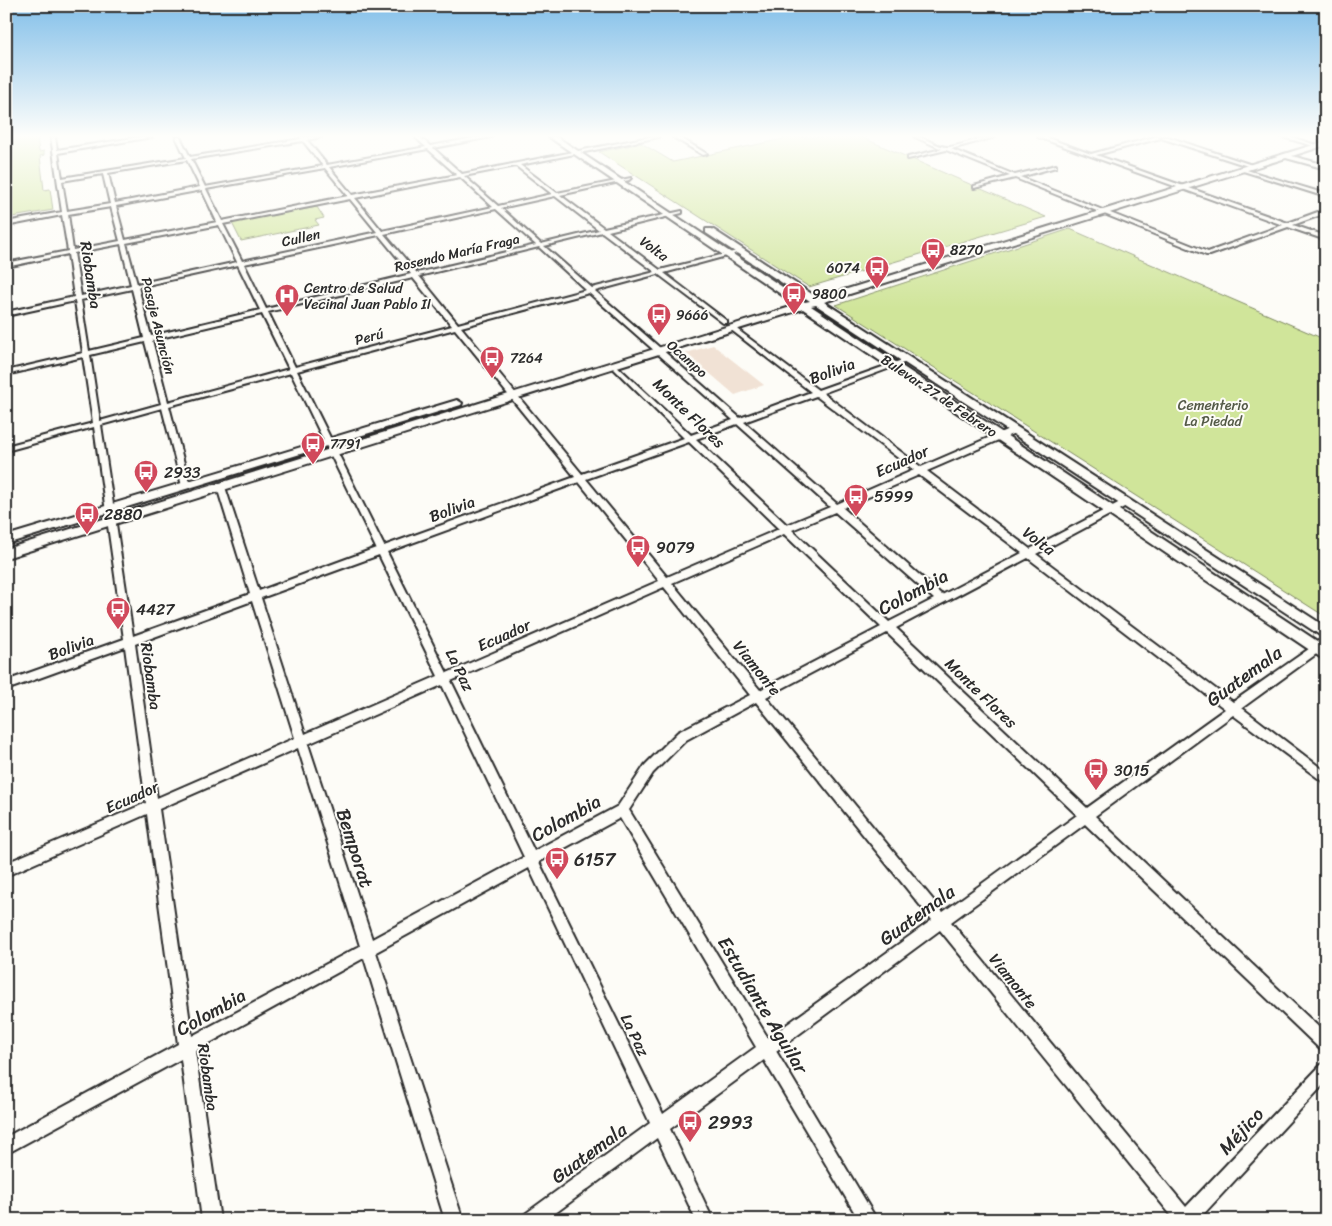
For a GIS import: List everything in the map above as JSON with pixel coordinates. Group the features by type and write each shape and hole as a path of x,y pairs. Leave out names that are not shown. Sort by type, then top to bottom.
{"main road":[{"name":"Bulevar 27 de Febrero","path":"637,194 1110,511 1322,648"},
{"path":"652,194 665,203"},
{"path":"813,299 1140,194"},
{"path":"6,554 186,486 331,447 799,303 1162,194"},
{"name":"Bulevar 27 de Febrero","path":"672,208 1326,634"},
{"path":"510,392 613,365 655,347"},
{"path":"6,540 221,487 331,447"}],"street":[{"name":"Riobamba","path":"62,194 111,515 210,1220"},
{"name":"Pasaje Asunción","path":"111,194 186,486"},
{"path":"6,224 175,194"},
{"name":"La Paz","path":"207,194 445,679 705,1220"},
{"name":"Viamonte","path":"349,194 1186,1220"},
{"path":"6,265 366,194"},
{"name":"Ocampo","path":"482,194 940,600"},
{"name":"Cullen","path":"6,314 561,194"},
{"path":"1060,194 1208,254 1326,211"},
{"path":"1201,194 1326,238"},
{"name":"Volta","path":"557,195 1326,779"},
{"name":"Rosendo María Fraga","path":"6,373 680,212"},
{"name":"Perú","path":"6,449 293,370 740,251"},
{"name":"Bolivia","path":"6,686 907,360"},
{"name":"Monte Flores","path":"613,365 1326,1045"},
{"name":"Ecuador","path":"6,870 1014,430"},
{"name":"Bemporat","path":"221,487 454,1220"},
{"name":"Colombia","path":"6,1146 622,810 649,769 682,736 1125,503"},
{"name":"Guatemala","path":"531,1220 1233,709 1322,648"},
{"name":"Estudiante Aguilar","path":"622,810 869,1220"},
{"name":"Méjico","path":"1186,1220 1326,1070"}],"shaded area":[{"path":"713,345 764,385 735,395 686,353"}],"green space":[{"path":"6,194 51,194 53,210 6,218"},
{"path":"665,194 993,194 1046,217 809,287"},
{"path":"317,207 324,218 315,220 319,225 241,241 232,223"},
{"name":"Cementerio La Piedad","path":"1070,229 1326,340 1326,617 836,305"}],"place":[{"name":"8270","path":"933,271"},
{"name":"6074","path":"877,289"},
{"name":"9800","path":"794,315"},
{"name":"Centro de Salud Vecinal Juan Pablo II","path":"287,317"},
{"name":"9666","path":"659,336"},
{"name":"7264","path":"492,379"},
{"name":"7791","path":"313,465"},
{"name":"2933","path":"146,493"},
{"name":"5999","path":"856,517"},
{"name":"2880","path":"87,535"},
{"name":"9079","path":"638,568"},
{"name":"4427","path":"118,630"},
{"name":"3015","path":"1096,791"},
{"name":"6157","path":"557,880"},
{"name":"2993","path":"690,1143"}]}
